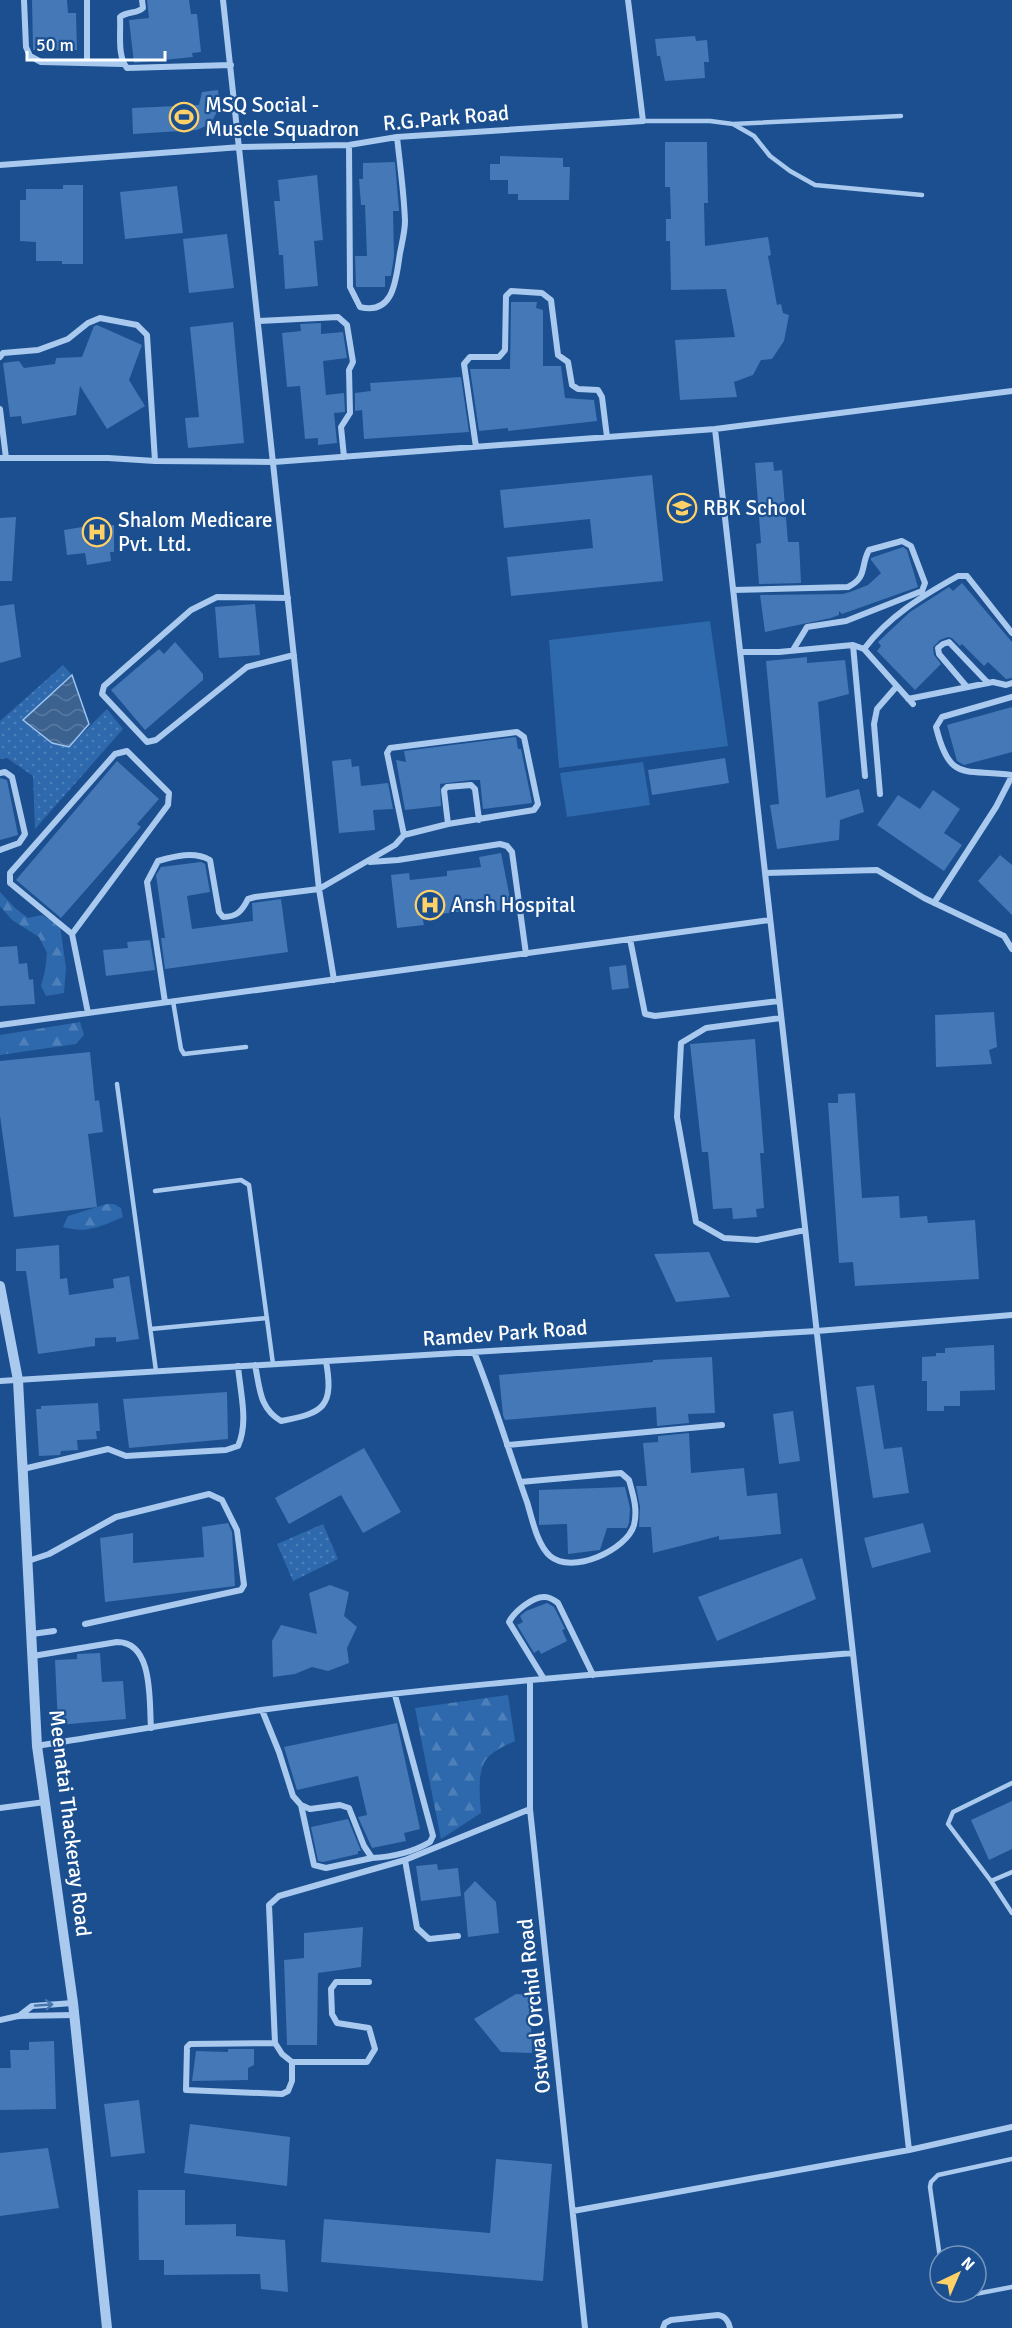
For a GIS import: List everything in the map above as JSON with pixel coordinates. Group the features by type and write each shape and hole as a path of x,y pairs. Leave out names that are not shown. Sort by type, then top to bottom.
{"street":[{"path":"24,0 26,47 30,56 41,62 123,64"},
{"path":"87,0 87,63"},
{"path":"142,0 143,8 140,11 123,15 120,18 121,54 123,64 127,69 231,65"},
{"path":"223,0 241,147 319,889 334,980"},
{"path":"628,0 643,121"},
{"name":"R.G.Park Road","path":"0,165 241,147 350,145 397,137 643,121"},
{"path":"350,145 350,287 360,307 369,309 384,304 388,300 396,279 405,222 397,137"},
{"path":"476,447 464,364 470,357 499,357 505,350 506,296 512,291 542,293 551,300 558,355 568,362 572,385 578,389 598,390 602,398 607,437"},
{"path":"0,357 3,352 38,350 68,339 88,323 100,318 137,325 147,335 155,460"},
{"path":"259,321 339,318 347,325 353,362 349,370 350,413 341,427 344,457"},
{"path":"0,409 3,458 274,462 715,429 1012,392"},
{"path":"715,429 909,2150"},
{"path":"733,590 848,587 856,583 863,575 864,558 869,550 902,541 911,546 925,583 922,591 846,621 807,627 793,650"},
{"path":"864,649 872,638 911,603 958,576 967,576 1012,633"},
{"path":"288,598 217,597 191,610 104,686 102,694 147,742 156,740 247,668 294,656"},
{"path":"967,687 939,654 938,648 943,644 949,642 988,683"},
{"path":"740,652 853,645 864,649 910,701 988,683 1012,683"},
{"path":"853,645 865,776"},
{"path":"880,794 874,724 877,708 897,686"},
{"path":"934,903 996,807 1012,775 957,770 942,751 936,727 942,717 1012,697"},
{"path":"165,1002 147,882 158,861 180,855 204,856 210,860 219,912 223,917 234,917 243,910 248,899 319,889 395,845 404,835 448,824 534,810 538,804 524,737 517,732 390,748 387,753 404,835"},
{"path":"72,934 168,805 169,793 127,751 115,754 10,873 10,883 72,934 88,1013"},
{"path":"0,773 5,772 12,777 24,834 19,843 0,850"},
{"path":"448,824 444,790 447,787 471,785 475,789 479,820"},
{"path":"366,862 398,860 500,844 507,846 512,852 526,954"},
{"path":"765,873 877,870 934,903 1004,936 1012,949"},
{"path":"0,1025 770,920"},
{"path":"630,939 645,1014 655,1016 779,1001"},
{"path":"781,1018 706,1028 681,1043 676,1117 696,1222 724,1238 757,1240 806,1230"},
{"name":"Meenatai Thackeray Road","path":"0,1286 18,1380 38,1746 74,2009 106,2328"},
{"name":"Ramdev Park Road","path":"0,1382 817,1331 1012,1315"},
{"path":"474,1352 520,1482 542,1542 550,1557 573,1565 614,1549 627,1537 633,1527 636,1510 629,1480 621,1473 520,1482"},
{"path":"255,1365 265,1407 270,1414 281,1421 310,1416 321,1407 330,1391 326,1361"},
{"path":"23,1469 108,1449 126,1456 226,1450 238,1446 244,1422 238,1366"},
{"path":"507,1445 722,1425"},
{"path":"28,1561 49,1554 116,1517 209,1494 222,1500 237,1530 244,1585 241,1590 85,1624"},
{"path":"544,1679 509,1622 514,1615 536,1598 544,1597 558,1603 593,1675"},
{"path":"32,1634 54,1631"},
{"path":"33,1656 117,1642 132,1645 140,1652 147,1675 151,1728"},
{"path":"38,1746 261,1710 530,1680 853,1653"},
{"name":"Ostwal Orchid Road","path":"530,1680 530,1809 585,2328"},
{"path":"261,1710 294,1796 301,1805 314,1865 326,1868 372,1858 383,1858 421,1848 430,1842 433,1836 395,1695"},
{"path":"0,1808 45,1802"},
{"path":"301,1805 310,1809 340,1805 349,1808 364,1846 372,1858"},
{"path":"369,1982 336,1982 331,1989 332,2014 337,2023 369,2028 375,2049 367,2062 292,2062 274,2043 269,1905 279,1896 405,1860 530,1809"},
{"path":"405,1860 417,1928 429,1939 458,1936"},
{"path":"18,2016 32,2006 74,2009"},
{"path":"0,2020 74,2009"},
{"path":"274,2043 190,2044 187,2047 186,2090 282,2094 288,2091 292,2081 292,2062"},
{"path":"573,2211 909,2150 1012,2127"},
{"path":"663,2328 671,2320 718,2315 729,2323 730,2328"}],"lane":[{"path":"643,121 711,121 733,124 901,116"},
{"path":"733,124 754,136 770,156 790,171 815,185 922,195"},
{"path":"173,1001 181,1049 184,1053 246,1047"},
{"path":"117,1084 156,1371"},
{"path":"154,1191 241,1180 249,1185 273,1364"},
{"path":"151,1329 267,1318"},
{"path":"1012,1783 953,1812 948,1824 1012,1913"},
{"path":"991,1881 1012,1872"},
{"path":"938,2244 931,2182 938,2175 1012,2159"},
{"path":"988,2292 1012,2287"}],"green space":[{"path":"710,621 728,746 559,768 549,640"},
{"path":"63,665 72,675 24,720 33,729 69,747 107,709 123,729 35,829 33,776 7,758 0,759 0,721"},
{"path":"643,762 650,805 567,817 560,773"},
{"path":"0,892 28,918 42,915 60,925 66,968 64,993 46,996 41,986 47,953 39,937 12,920 0,906"},
{"path":"80,1022 84,1035 76,1044 0,1055 0,1035"},
{"path":"114,1204 121,1208 123,1217 87,1229 63,1227 68,1216"},
{"path":"323,1524 338,1559 293,1581 277,1544"},
{"path":"508,1695 515,1741 489,1756 485,1761 480,1775 481,1813 441,1839 415,1708"}],"water":[{"path":"72,675 89,724 69,747 52,743 23,720"}],"building":[{"path":"32,0 67,0 68,13 76,13 77,50 33,50"},
{"path":"147,0 189,0 191,14 197,14 201,52 192,53 193,57 134,63 129,20 149,18"},
{"path":"695,36 696,41 707,40 709,62 704,62 705,78 665,81 660,56 657,56 655,39"},
{"path":"218,90 220,107 210,124 197,130 133,134 132,108 199,105 202,92"},
{"path":"665,142 707,142 708,203 704,203 705,246 768,237 771,255 768,256 777,305 781,304 783,313 789,315 784,341 772,359 761,360 753,375 734,382 737,397 680,400 675,340 735,337 726,289 671,290 670,241 666,241 666,219 671,219 670,187 665,187"},
{"path":"500,156 563,158 563,167 570,167 569,200 518,200 518,194 508,194 508,180 490,180 490,164 500,164"},
{"path":"395,162 399,211 393,211 394,256 391,276 385,276 385,287 356,287 355,256 367,256 365,205 361,205 359,179 363,179 363,163"},
{"path":"317,175 323,240 314,241 318,286 285,289 283,255 279,255 274,201 280,201 278,180"},
{"path":"63,185 83,185 83,264 36,261 36,242 20,241 20,200 26,200 26,189 63,189"},
{"path":"177,186 183,233 125,239 120,192"},
{"path":"227,234 234,288 189,293 183,239"},
{"path":"511,302 537,302 536,308 543,310 543,366 561,366 565,398 594,400 597,421 508,431 508,428 479,431 470,369 510,369"},
{"path":"233,322 244,443 188,448 185,418 199,417 190,327"},
{"path":"321,323 321,334 343,332 347,358 323,361 326,395 344,393 345,412 334,413 337,443 318,445 318,438 305,439 300,386 287,387 282,333 301,331 300,324"},
{"path":"97,325 142,345 129,380 145,406 107,429 80,386 76,415 22,424 21,416 10,417 3,363 19,361 24,368 55,364 56,358 82,357 94,326"},
{"path":"461,377 469,432 364,439 362,410 355,411 355,393 371,391 370,383"},
{"path":"773,462 774,471 782,470 788,542 799,542 801,583 759,584 756,544 761,543 755,463"},
{"path":"652,475 663,581 511,596 507,557 593,548 590,519 504,528 500,490"},
{"path":"16,517 12,581 0,581 0,518"},
{"path":"106,523 106,526 114,525 114,552 110,552 111,561 87,565 85,553 67,555 64,530"},
{"path":"903,547 907,550 918,587 842,614 839,611 839,615 831,618 765,632 760,595 850,592 868,585 881,573 871,558"},
{"path":"962,583 1012,642 1012,678 1006,679 988,662 984,666 962,644 960,646 948,637 940,640 933,647 934,655 941,664 915,690 877,651 881,646 878,642 910,612 949,587 953,591"},
{"path":"14,604 21,657 0,663 0,606"},
{"path":"255,604 260,655 219,658 215,607"},
{"path":"175,642 203,674 203,680 145,730 111,690 159,649 164,654"},
{"path":"807,657 807,663 845,660 849,694 818,702 826,798 859,789 864,812 840,820 839,840 777,849 770,805 779,804 766,661"},
{"path":"1012,707 1012,752 964,765 957,761 947,725"},
{"path":"516,737 518,749 521,749 532,803 483,809 480,780 471,780 440,784 441,806 405,810 396,760 406,762 404,751"},
{"path":"725,758 729,783 652,795 648,770"},
{"path":"351,759 352,767 359,766 361,786 388,783 393,809 373,810 375,830 339,833 332,761"},
{"path":"117,761 159,799 137,824 141,827 61,918 16,880"},
{"path":"0,778 7,780 18,835 0,840"},
{"path":"933,790 960,809 944,833 962,845 944,871 877,825 898,795 920,809"},
{"path":"501,853 512,908 485,913 484,909 422,916 424,925 397,928 391,875 409,873 410,880 447,876 447,871 481,867 479,857"},
{"path":"1000,855 1012,865 1012,915 978,881"},
{"path":"201,862 205,864 210,892 187,896 192,929 253,921 252,903 281,899 288,952 165,969 161,938 165,938 156,875 161,867"},
{"path":"150,940 155,970 106,976 103,950 128,948 127,942"},
{"path":"17,946 19,964 27,963 29,980 33,979 35,1004 0,1006 0,947"},
{"path":"626,965 629,988 612,990 609,967"},
{"path":"994,1012 997,1047 989,1050 992,1064 936,1067 935,1015"},
{"path":"755,1039 764,1153 760,1153 764,1208 756,1209 757,1217 733,1219 732,1208 713,1209 708,1152 702,1152 690,1044"},
{"path":"90,1052 95,1101 99,1100 103,1132 88,1134 97,1207 14,1217 0,1116 0,1061"},
{"path":"855,1093 862,1198 899,1196 900,1218 927,1216 928,1223 975,1220 979,1279 855,1286 853,1262 839,1263 828,1103 838,1103 838,1094"},
{"path":"59,1245 60,1279 67,1278 69,1295 114,1288 113,1279 129,1276 139,1339 116,1342 116,1337 95,1338 95,1346 38,1354 26,1271 16,1271 16,1249"},
{"path":"709,1252 730,1297 676,1302 654,1254"},
{"path":"994,1345 995,1390 960,1391 960,1406 944,1406 944,1411 927,1411 927,1381 922,1381 922,1357 945,1353 945,1348"},
{"path":"712,1357 715,1413 688,1414 689,1423 657,1426 656,1407 505,1420 503,1415 499,1375 653,1362 653,1360"},
{"path":"874,1385 884,1449 902,1447 909,1493 873,1498 856,1387"},
{"path":"227,1392 228,1439 129,1448 123,1399"},
{"path":"98,1403 100,1431 96,1431 97,1439 77,1440 78,1450 61,1451 60,1455 39,1456 36,1409 41,1409 41,1406"},
{"path":"793,1411 800,1461 779,1464 773,1414"},
{"path":"689,1433 691,1473 744,1468 747,1496 777,1493 781,1534 719,1540 719,1536 653,1553 651,1527 639,1527 640,1507 636,1486 647,1486 643,1443 658,1442 658,1436"},
{"path":"364,1448 401,1512 363,1533 341,1495 289,1524 275,1498"},
{"path":"625,1487 630,1508 629,1523 627,1528 607,1528 600,1550 568,1554 567,1524 539,1525 539,1490"},
{"path":"228,1523 232,1532 235,1586 105,1602 100,1538 133,1533 133,1563 204,1557 202,1527"},
{"path":"923,1523 931,1552 872,1568 864,1538"},
{"path":"802,1558 816,1599 717,1641 698,1597"},
{"path":"330,1585 349,1592 344,1616 357,1627 347,1648 349,1663 328,1671 312,1667 295,1674 273,1677 272,1641 281,1625 317,1634 309,1593"},
{"path":"547,1603 554,1607 565,1629 562,1630 567,1641 541,1654 539,1650 534,1653 517,1625 523,1622 520,1616 526,1611"},
{"path":"100,1653 102,1682 123,1681 126,1719 58,1725 55,1660 77,1659 77,1654"},
{"path":"397,1723 420,1829 404,1833 406,1841 372,1848 358,1817 367,1815 358,1776 297,1790 284,1747"},
{"path":"1012,1801 1012,1849 989,1860 971,1820"},
{"path":"348,1819 361,1851 358,1851 358,1854 323,1862 318,1861 311,1827"},
{"path":"437,1864 438,1870 458,1868 461,1896 421,1901 416,1866"},
{"path":"475,1881 496,1902 499,1933 468,1937 464,1893"},
{"path":"363,1927 361,1967 318,1973 317,2045 287,2045 284,1960 304,1958 304,1933"},
{"path":"516,1994 530,1995 532,2053 501,2052 474,2019"},
{"path":"54,2041 56,2109 0,2110 0,2068 11,2068 10,2050 29,2050 29,2042"},
{"path":"228,2049 254,2049 254,2065 248,2068 248,2080 192,2081 196,2051 228,2052"},
{"path":"139,2100 145,2153 111,2157 104,2104"},
{"path":"190,2124 290,2137 287,2186 184,2173"},
{"path":"48,2148 59,2208 0,2216 0,2153"},
{"path":"496,2159 552,2164 543,2281 321,2262 324,2219 490,2233"},
{"path":"138,2190 185,2190 185,2225 236,2224 236,2236 285,2240 288,2292 261,2289 260,2274 164,2275 164,2260 139,2260"}],"place":[{"name":"MSQ Social - Muscle Squadron","path":"184,117"},
{"name":"RBK School","path":"682,508"},
{"name":"Shalom Medicare Pvt. Ltd.","path":"97,532"},
{"name":"Ansh Hospital","path":"430,905"}]}
